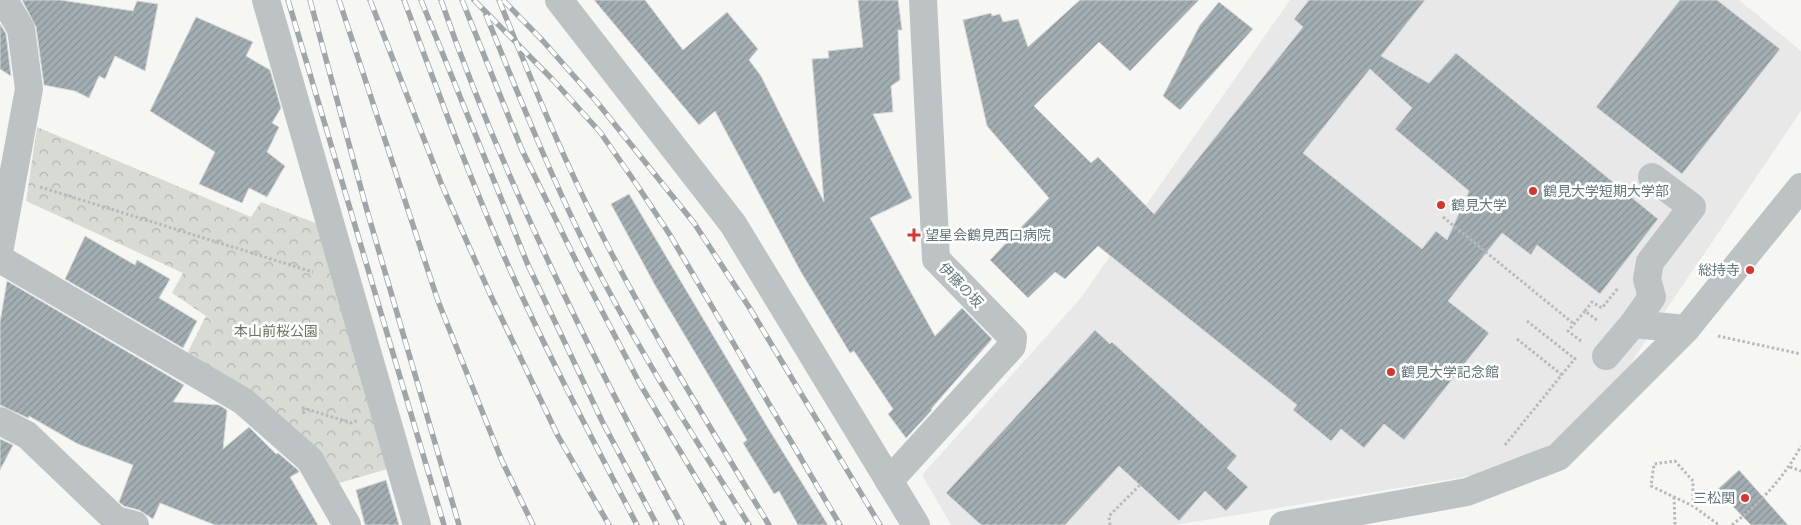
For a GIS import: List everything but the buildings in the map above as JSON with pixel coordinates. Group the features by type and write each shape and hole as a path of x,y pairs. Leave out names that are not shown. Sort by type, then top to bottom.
{"street":[{"path":"0,247 13,178 10,132 29,88 21,29 4,0"},
{"path":"266,0 417,525"},
{"path":"559,0 732,224 916,525"},
{"name":"伊藤の坂","path":"889,481 1012,346 1013,338 936,259 923,0"},
{"path":"1606,356 1633,324 1652,297 1647,279 1650,262 1692,207 1652,177"},
{"path":"1283,525 1466,492 1558,457 1686,328 1801,187"},
{"path":"0,259 243,401 310,460 347,525"},
{"path":"1633,324 1686,328"},
{"path":"0,421 27,435 116,520 135,525"}],"path":[{"path":"13,178 309,272 343,268"},
{"path":"1443,216 1574,324"},
{"path":"1585,311 1592,302 1602,308 1631,273 1650,262"},
{"path":"1527,321 1575,359"},
{"path":"1686,328 1801,354"},
{"path":"1517,339 1562,375"},
{"path":"299,450 308,436 303,408 352,423 384,409"},
{"path":"1732,525 1755,506 1790,467 1801,446"},
{"path":"1693,506 1693,481 1675,461 1654,464 1652,486 1693,506 1719,525"},
{"path":"1790,467 1801,471"},
{"path":"1110,525 1109,516 1140,485"},
{"path":"1674,497 1675,525"}],"shaded area":[{"name":"鶴見大学","path":"1290,0 1739,0 1801,51 1801,111 1649,335 1626,372 1565,437 1510,465 1470,476 1175,525 951,525 922,475 1080,299"}],"green space":[{"name":"本山前桜公園","path":"37,127 251,217 261,202 318,224 394,467 336,484 185,358 206,316 172,293 183,273 26,201"}],"railway":[{"path":"288,0 444,525"},
{"path":"310,0 366,207 459,525"},
{"path":"339,0 438,301 502,461 533,525"},
{"path":"370,0 441,183 490,294 558,436 609,525"},
{"path":"404,0 469,172 512,274 557,369 637,525"},
{"path":"421,0 528,265 602,421 657,525"},
{"path":"441,0 492,135 551,267 615,397 682,525"},
{"path":"462,0 522,150 579,267 640,384 724,525"},
{"path":"474,0 553,80 600,132 637,185 670,235 840,525"},
{"path":"499,0 560,147 620,270 661,344 769,525"},
{"path":"503,0 543,41 596,101 694,223 749,307 880,525"},
{"path":"486,15 557,185 602,278 662,385 749,525"}],"place":[{"name":"鶴見大学短期大学部","path":"1533,191"},
{"name":"鶴見大学","path":"1441,205"},
{"name":"望星会鶴見西口病院","path":"914,235"},
{"name":"総持寺","path":"1750,270"},
{"name":"鶴見大学記念館","path":"1391,372"},
{"name":"三松関","path":"1745,498"}]}
